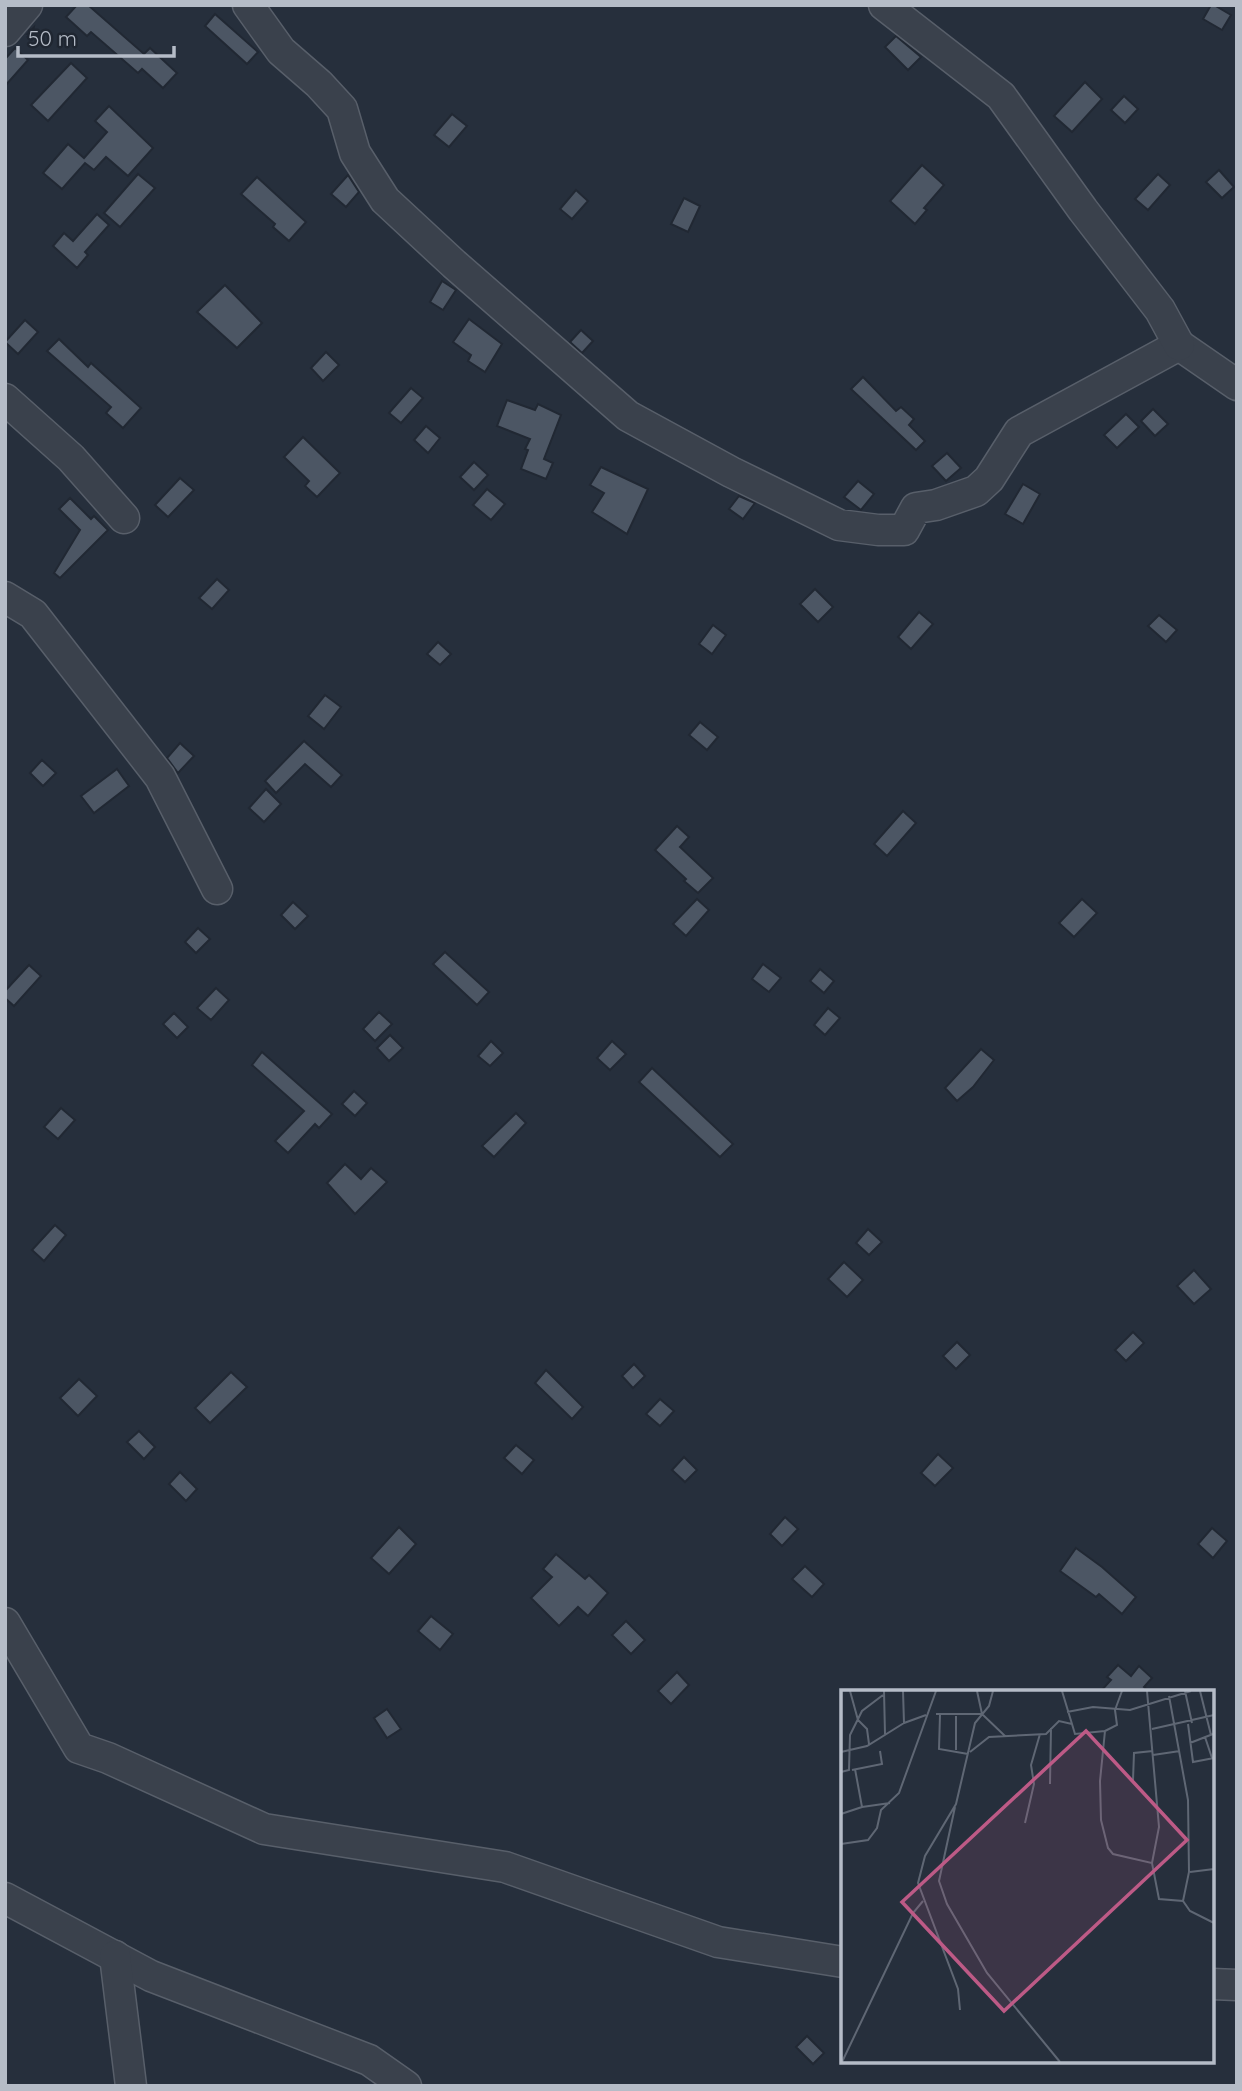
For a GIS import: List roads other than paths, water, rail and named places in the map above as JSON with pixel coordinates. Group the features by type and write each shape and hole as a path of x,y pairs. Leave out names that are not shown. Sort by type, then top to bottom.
{"street":[{"path":"5,31 27,5"},
{"path":"248,5 281,51 342,108 355,153 386,200 454,264 628,416 731,472 839,525 904,530 916,508 936,505 976,491 989,479 1019,432 1179,345"},
{"path":"884,5 1001,96 1083,210 1160,310 1179,345 1237,385"},
{"path":"5,399 71,458 124,519"},
{"path":"5,597 33,614 160,777 216,890"},
{"path":"5,1623 79,1748 108,1758 264,1829 505,1867 718,1942 841,1962"},
{"path":"5,1898 151,1976 369,2060 406,2086"},
{"path":"115,1956 131,2086"},
{"path":"1214,1984 1237,1984"}]}
